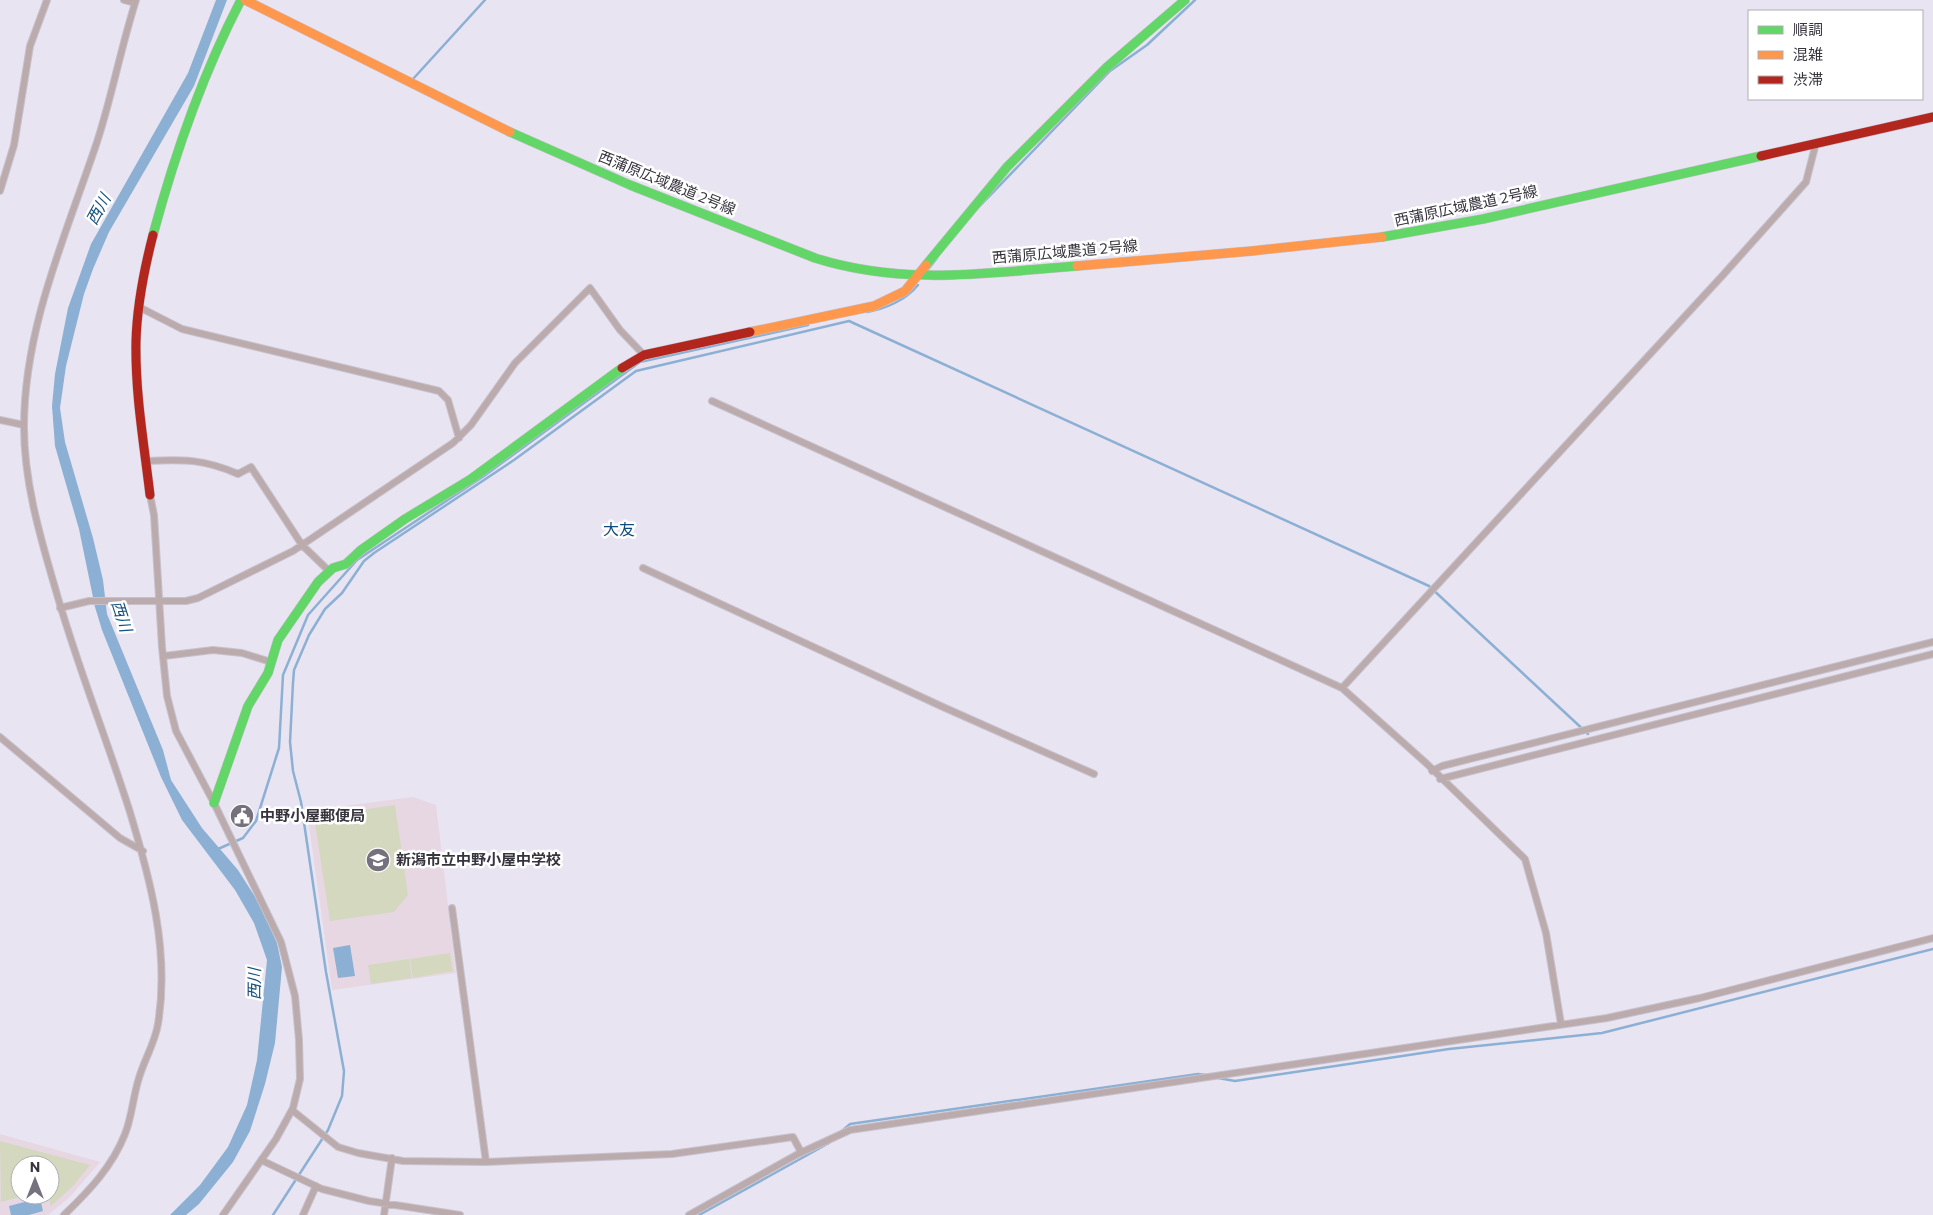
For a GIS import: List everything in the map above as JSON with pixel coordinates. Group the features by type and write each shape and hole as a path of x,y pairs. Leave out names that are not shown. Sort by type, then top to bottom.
{"street":[{"path":"0,191 14,145 30,46 48,0"},
{"path":"64,1215 91,1188 111,1163 126,1132 139,1075 148,1057 158,1026 160,971 156,905 142,851 60,608 29,487 24,426 32,341 69,218 97,141 135,1 124,0"},
{"path":"222,1215 276,1139 292,1110 300,1079 299,1040 294,996 287,962 266,907 176,731 167,696 154,515 136,381 139,307 144,272 174,159 214,52 243,0"},
{"name":"西蒲原広域農道 2号線","path":"243,0 469,113 630,185 815,258 846,268 917,277 1252,251 1388,236 1483,219 1933,118"},
{"path":"214,803 248,706 268,673 278,640 318,582 333,568 346,564 361,550 405,519 464,484 625,366 644,355 874,306 905,291 986,190 1007,167 1107,67 1184,0"},
{"path":"1342,688 1723,275 1806,182 1816,143"},
{"path":"60,608 89,600 159,602 186,601 198,598 302,546 435,457 459,438 471,425 515,363 590,288 620,330 644,355"},
{"path":"139,307 182,329 440,391 448,400 459,438"},
{"path":"712,401 1342,688 1525,859 1546,933 1561,1024"},
{"path":"0,420 24,426"},
{"path":"147,462 183,459 214,463 238,474 251,467 302,546 329,572"},
{"path":"643,568 943,707 1094,774"},
{"path":"1432,771 1442,766 1933,642"},
{"path":"164,656 214,650 242,653 271,662"},
{"path":"1440,779 1933,654"},
{"path":"0,737 120,838 142,851"},
{"path":"452,908 486,1162"},
{"path":"689,1215 801,1152 850,1130 1607,1018 1700,998 1933,938"},
{"path":"292,1110 338,1146 358,1153 404,1160 486,1162 672,1154 793,1138 801,1152"},
{"path":"384,1215 392,1158"},
{"path":"261,1160 316,1186 386,1204 460,1215"},
{"path":"303,1215 316,1186"}],"shaded area":[{"name":"新潟市立中野小屋中学校","path":"413,797 436,805 456,973 332,990 307,811"},
{"path":"0,1134 100,1162 70,1197 48,1215 0,1215"}],"green space":[{"path":"395,805 408,895 394,912 330,921 314,817"},
{"path":"450,953 453,971 413,978 410,959"},
{"path":"409,959 412,978 371,984 368,965"},
{"path":"0,1141 52,1155 10,1155 10,1200 1,1202"},
{"path":"60,1157 90,1165 74,1185 60,1198"}],"water":[{"path":"216,0 227,0 194,86 109,232 93,269 84,294 66,366 60,408 65,442 93,538 103,580 107,614 163,750 171,780 202,828 238,870 259,903 277,943 282,967 275,1043 265,1084 250,1131 233,1162 199,1204 186,1215 170,1215 200,1185 228,1147 247,1105 257,1060 267,960 254,923 235,890 182,820 161,777 102,630 95,607 79,529 55,446 52,406 55,374 68,308 91,244 188,73"},
{"path":"350,945 355,976 338,978 333,948"},
{"path":"42,1205 43,1211 29,1215 11,1215 9,1206"}],"waterway":[{"path":"413,79 485,0"},
{"path":"975,211 1110,71 1147,45 1195,0"},
{"path":"926,272 937,258"},
{"path":"867,312 895,303 908,295 918,285"},
{"path":"273,1215 328,1130 342,1096 344,1071 326,972 301,802 293,771 290,742 294,670 309,635 325,609 342,593 364,561 514,460 636,371 849,321 1429,586 1588,734"},
{"path":"218,849 243,838 256,821 279,748 283,675 308,615 357,560 484,476 640,362 808,325"},
{"path":"1218,1078 1235,1081 1449,1049 1602,1033 1933,949"},
{"path":"842,1131 850,1124 1198,1074 1206,1075"},
{"path":"699,1215 829,1143"}],"traffic: fast":[{"path":"153,235 180,144 214,57 241,0"},
{"path":"926,265 1007,167 1107,67 1185,0"},
{"path":"510,132 630,185 815,258 848,267 913,275 945,275 1077,266"},
{"path":"1382,237 1483,219 1761,156"},
{"path":"214,803 248,706 268,673 278,640 318,582 333,568 346,564 361,550 405,519 471,479 622,368"}],"traffic: slow":[{"path":"245,0 510,132"},
{"path":"1077,266 1252,251 1382,237"},
{"path":"750,332 874,306 905,291 926,265"}],"traffic: jam":[{"path":"1761,156 1933,117"},
{"path":"150,495 138,399 136,341 142,288 153,235"},
{"path":"622,368 644,355 750,332"}],"place":[{"name":"中野小屋郵便局","path":"242,816"},
{"name":"新潟市立中野小屋中学校","path":"378,860"}],"district":[{"name":"大友","path":"619,529"}],"water label":[{"name":"西川","path":"98,209"},
{"name":"西川","path":"122,616"},
{"name":"西川","path":"254,984"}]}
